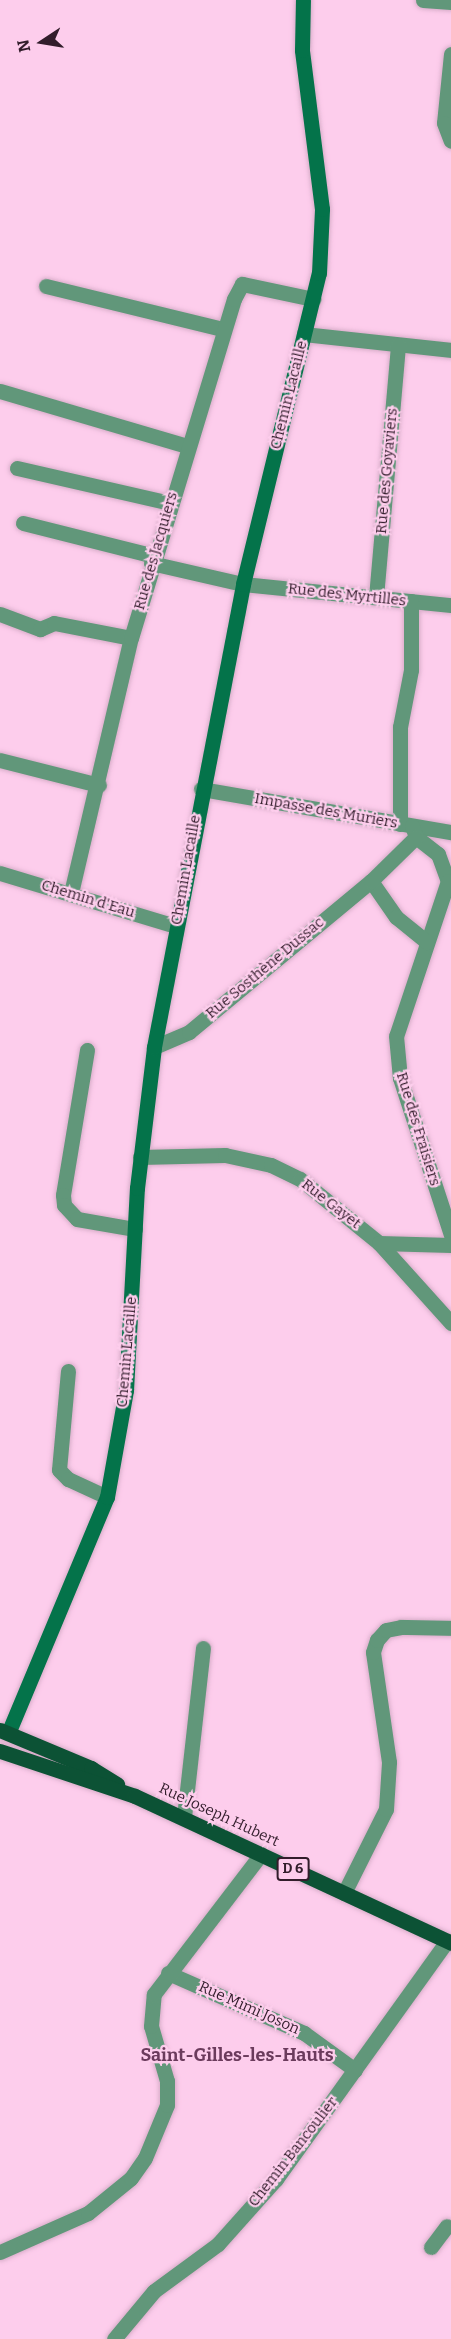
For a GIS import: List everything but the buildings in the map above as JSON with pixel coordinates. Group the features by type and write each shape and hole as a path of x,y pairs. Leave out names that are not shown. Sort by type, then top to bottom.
{"main road":[{"name":"Rue Joseph Hubert","path":"3,1732 91,1768 135,1796"},
{"name":"Rue Joseph Hubert","path":"0,1751 135,1796 449,1942"}],"street":[{"name":"Chemin Lacaille","path":"3,1732 107,1497 126,1390 140,1157 154,1047 201,789 243,584 313,300 322,249 322,209 302,50 303,0"},
{"path":"423,0 451,2"},
{"path":"451,54 444,123 451,141"},
{"name":"Rue des Jacquiers","path":"71,893 99,785 131,638 223,329 242,284 313,300"},
{"path":"46,286 223,329"},
{"path":"304,334 451,350"},
{"name":"Rue des Goyaviers","path":"376,597 398,345"},
{"path":"0,392 187,446"},
{"path":"17,468 170,503"},
{"name":"Rue des Myrtilles","path":"23,523 243,584 451,605"},
{"path":"409,829 400,727 411,670 411,601"},
{"path":"0,614 40,629 54,623 131,638"},
{"path":"0,760 99,785"},
{"name":"Impasse des Muriers","path":"201,789 409,829 451,832"},
{"name":"Rue Sosthène Dussac","path":"154,1047 189,1032 371,881 409,829"},
{"name":"Rue des Fraisiers","path":"409,829 438,854 448,881 396,1036 400,1078 451,1235"},
{"name":"Chemin d'Eau","path":"0,873 176,926"},
{"path":"371,881 396,917 427,942"},
{"path":"87,1050 63,1195 64,1205 77,1219 135,1229"},
{"name":"Rue Gayet","path":"140,1157 225,1155 271,1165 325,1196 379,1243 451,1323"},
{"path":"379,1243 451,1245"},
{"path":"68,1371 59,1470 68,1479 107,1497"},
{"path":"344,1893 386,1809 389,1762 373,1652 377,1640 386,1630 401,1627 451,1628"},
{"path":"184,1817 203,1648"},
{"path":"0,2252 24,2238 88,2213 131,2178 146,2158 167,2105 167,2081 150,2013 154,1994 261,1854"},
{"name":"Chemin Bancoulier","path":"114,2339 154,2291 218,2244 276,2179 449,1942"},
{"name":"Rue Mimi Joson","path":"168,1973 304,2033 355,2070"},
{"path":"431,2247 450,2225"}],"district":[{"name":"Saint-Gilles-les-Hauts","path":"237,2055"}]}
